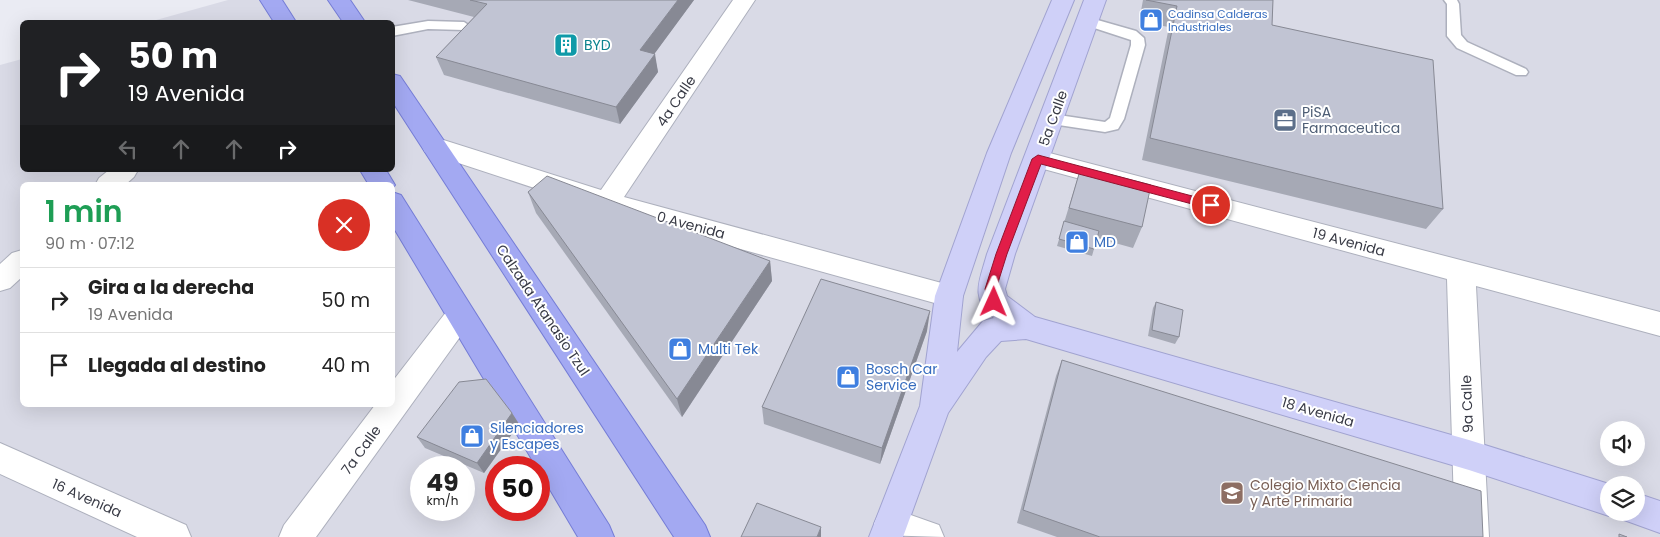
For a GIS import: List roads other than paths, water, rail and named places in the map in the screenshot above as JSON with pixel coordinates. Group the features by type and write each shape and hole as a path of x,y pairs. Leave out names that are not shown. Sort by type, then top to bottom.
{"main road":[{"path":"272,0 284,20"},
{"path":"339,0 353,20"},
{"path":"888,530 935,406 949,296 999,153 1063,0"},
{"name":"5a Calle","path":"1026,328 994,302 991,289 1001,254 1038,159 1091,11"},
{"name":"Calzada Atanasio Tzul","path":"395,87 693,537"},
{"path":"395,207 597,537"},
{"path":"935,406 976,348 993,330 1026,328"},
{"name":"18 Avenida","path":"1026,328 1469,455 1600,497"},
{"path":"1645,512 1660,517"}],"street":[{"name":"4a Calle","path":"607,202 744,0"},
{"name":"0 Avenida","path":"434,146 607,202 949,296"},
{"name":"19 Avenida","path":"1038,159 1660,324"},
{"path":"111,182 123,172"},
{"path":"0,280 20,262"},
{"name":"9a Calle","path":"1461,272 1472,537"},
{"name":"7a Calle","path":"395,403 460,315"},
{"name":"7a Calle","path":"296,537 392,407"},
{"name":"16 Avenida","path":"0,458 174,537"},
{"path":"888,530 927,537"}],"lane":[{"path":"1450,0 1453,4 1454,36 1462,45 1521,72"},
{"path":"1052,119 1105,127 1113,125 1117,119 1138,45 1137,38 1091,11"},
{"path":"395,31 409,26 432,23 464,26"}],"place":[{"name":"Cadinsa Calderas Industriales","path":"1151,20"},
{"name":"BYD","path":"566,45"},
{"name":"PiSA Farmaceutica","path":"1285,120"},
{"name":"MD","path":"1077,242"},
{"name":"Multi Tek","path":"680,349"},
{"name":"Bosch Car Service","path":"848,377"},
{"name":"Silenciadores y Escapes","path":"472,436"},
{"name":"Colegio Mixto Ciencia y Arte Primaria","path":"1232,493"}]}
